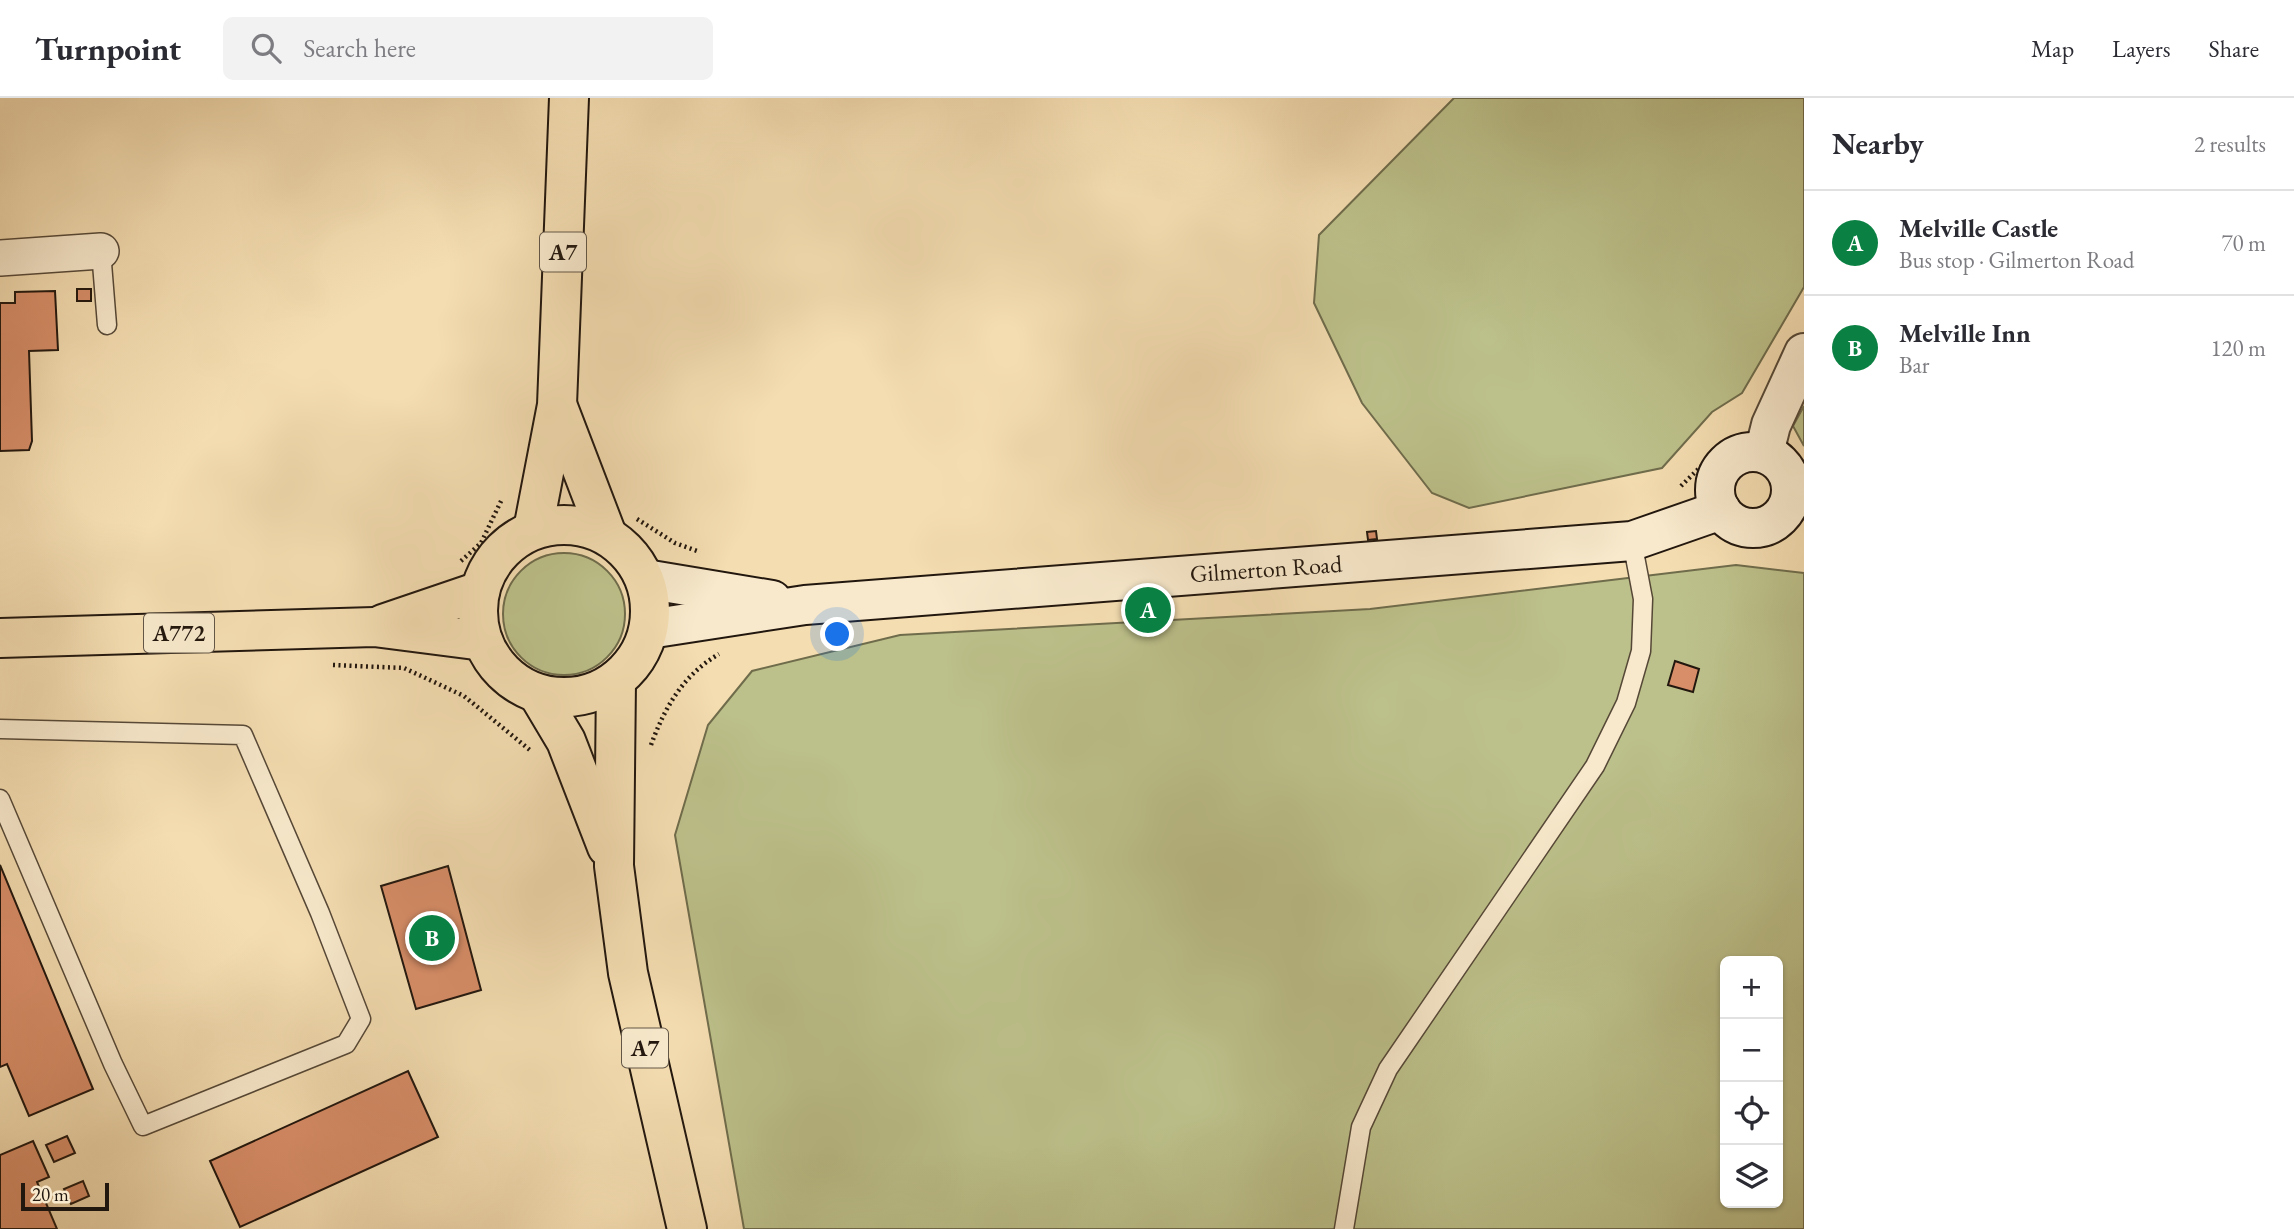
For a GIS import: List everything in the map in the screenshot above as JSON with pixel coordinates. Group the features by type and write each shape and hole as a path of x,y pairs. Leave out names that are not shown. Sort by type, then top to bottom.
{"main road":[{"name":"A7","path":"533,530 557,405 569,98"},
{"path":"1750,442 1784,467 1792,488 1795,514 1769,525 1749,528 1737,525 1721,510 1715,487 1721,469 1730,459 1745,453 1750,442 1771,425 1804,353"},
{"name":"A7","path":"557,405 619,523"},
{"name":"Gilmerton Road","path":"649,629 805,605 1632,541 1721,510"},
{"path":"619,523 630,554 645,579 651,604 649,629 637,658 616,681 598,691 559,700 538,694 504,674 482,641 467,579 487,572 499,554 514,540 533,530 556,525 619,523"},
{"name":"A772","path":"374,627 467,579"},
{"name":"Gilmerton Road","path":"645,579 805,605"},
{"name":"A772","path":"0,638 374,627 482,641"},
{"name":"A7","path":"616,681 614,866 628,973 687,1229"},
{"name":"A7","path":"538,694 566,741 614,866"}],"street":[{"path":"0,258 101,251"}],"lane":[{"path":"101,251 107,325"},
{"path":"1344,1229 1361,1127 1388,1069 1595,766 1626,703 1641,651 1643,600 1632,541"},
{"path":"0,729 243,735 320,913 361,1019 346,1044 143,1126 113,1064 0,799"}],"path":[{"path":"1671,492 1750,442"},
{"path":"467,579 499,509 509,477 545,474"},
{"path":"619,523 638,521 675,543 711,556"}],"green space":[{"path":"1454,98 1804,98 1804,287 1742,393 1712,412 1662,468 1469,508 1432,493 1362,403 1314,303 1319,235"},
{"path":"1804,406 1804,446 1793,426"},
{"path":"564,553 587,558 607,571 620,591 625,614 620,637 607,657 587,670 564,675 541,670 521,657 508,637 503,614 508,591 521,571 541,558"},
{"path":"1736,565 1804,573 1804,1229 744,1229 675,835 708,725 752,671 900,635 1370,609"}],"building":[{"path":"77,289 91,289 91,301 77,301"},
{"path":"55,291 58,350 29,351 32,441 29,450 0,451 0,303 15,303 15,292"},
{"path":"1376,531 1377,539 1368,540 1367,532"},
{"path":"1675,661 1699,669 1693,692 1668,685"},
{"path":"0,865 93,1089 29,1116 7,1064 0,1067"},
{"path":"448,866 481,990 416,1009 381,886"},
{"path":"408,1071 438,1137 240,1227 210,1161"},
{"path":"67,1136 75,1153 54,1162 46,1145"},
{"path":"33,1141 49,1177 37,1182 57,1229 0,1229 0,1155"},
{"path":"83,1181 89,1196 71,1204 64,1189"}],"place":[{"name":"Melville Castle","path":"1148,610"},
{"name":"Melville Inn","path":"432,938"}]}
